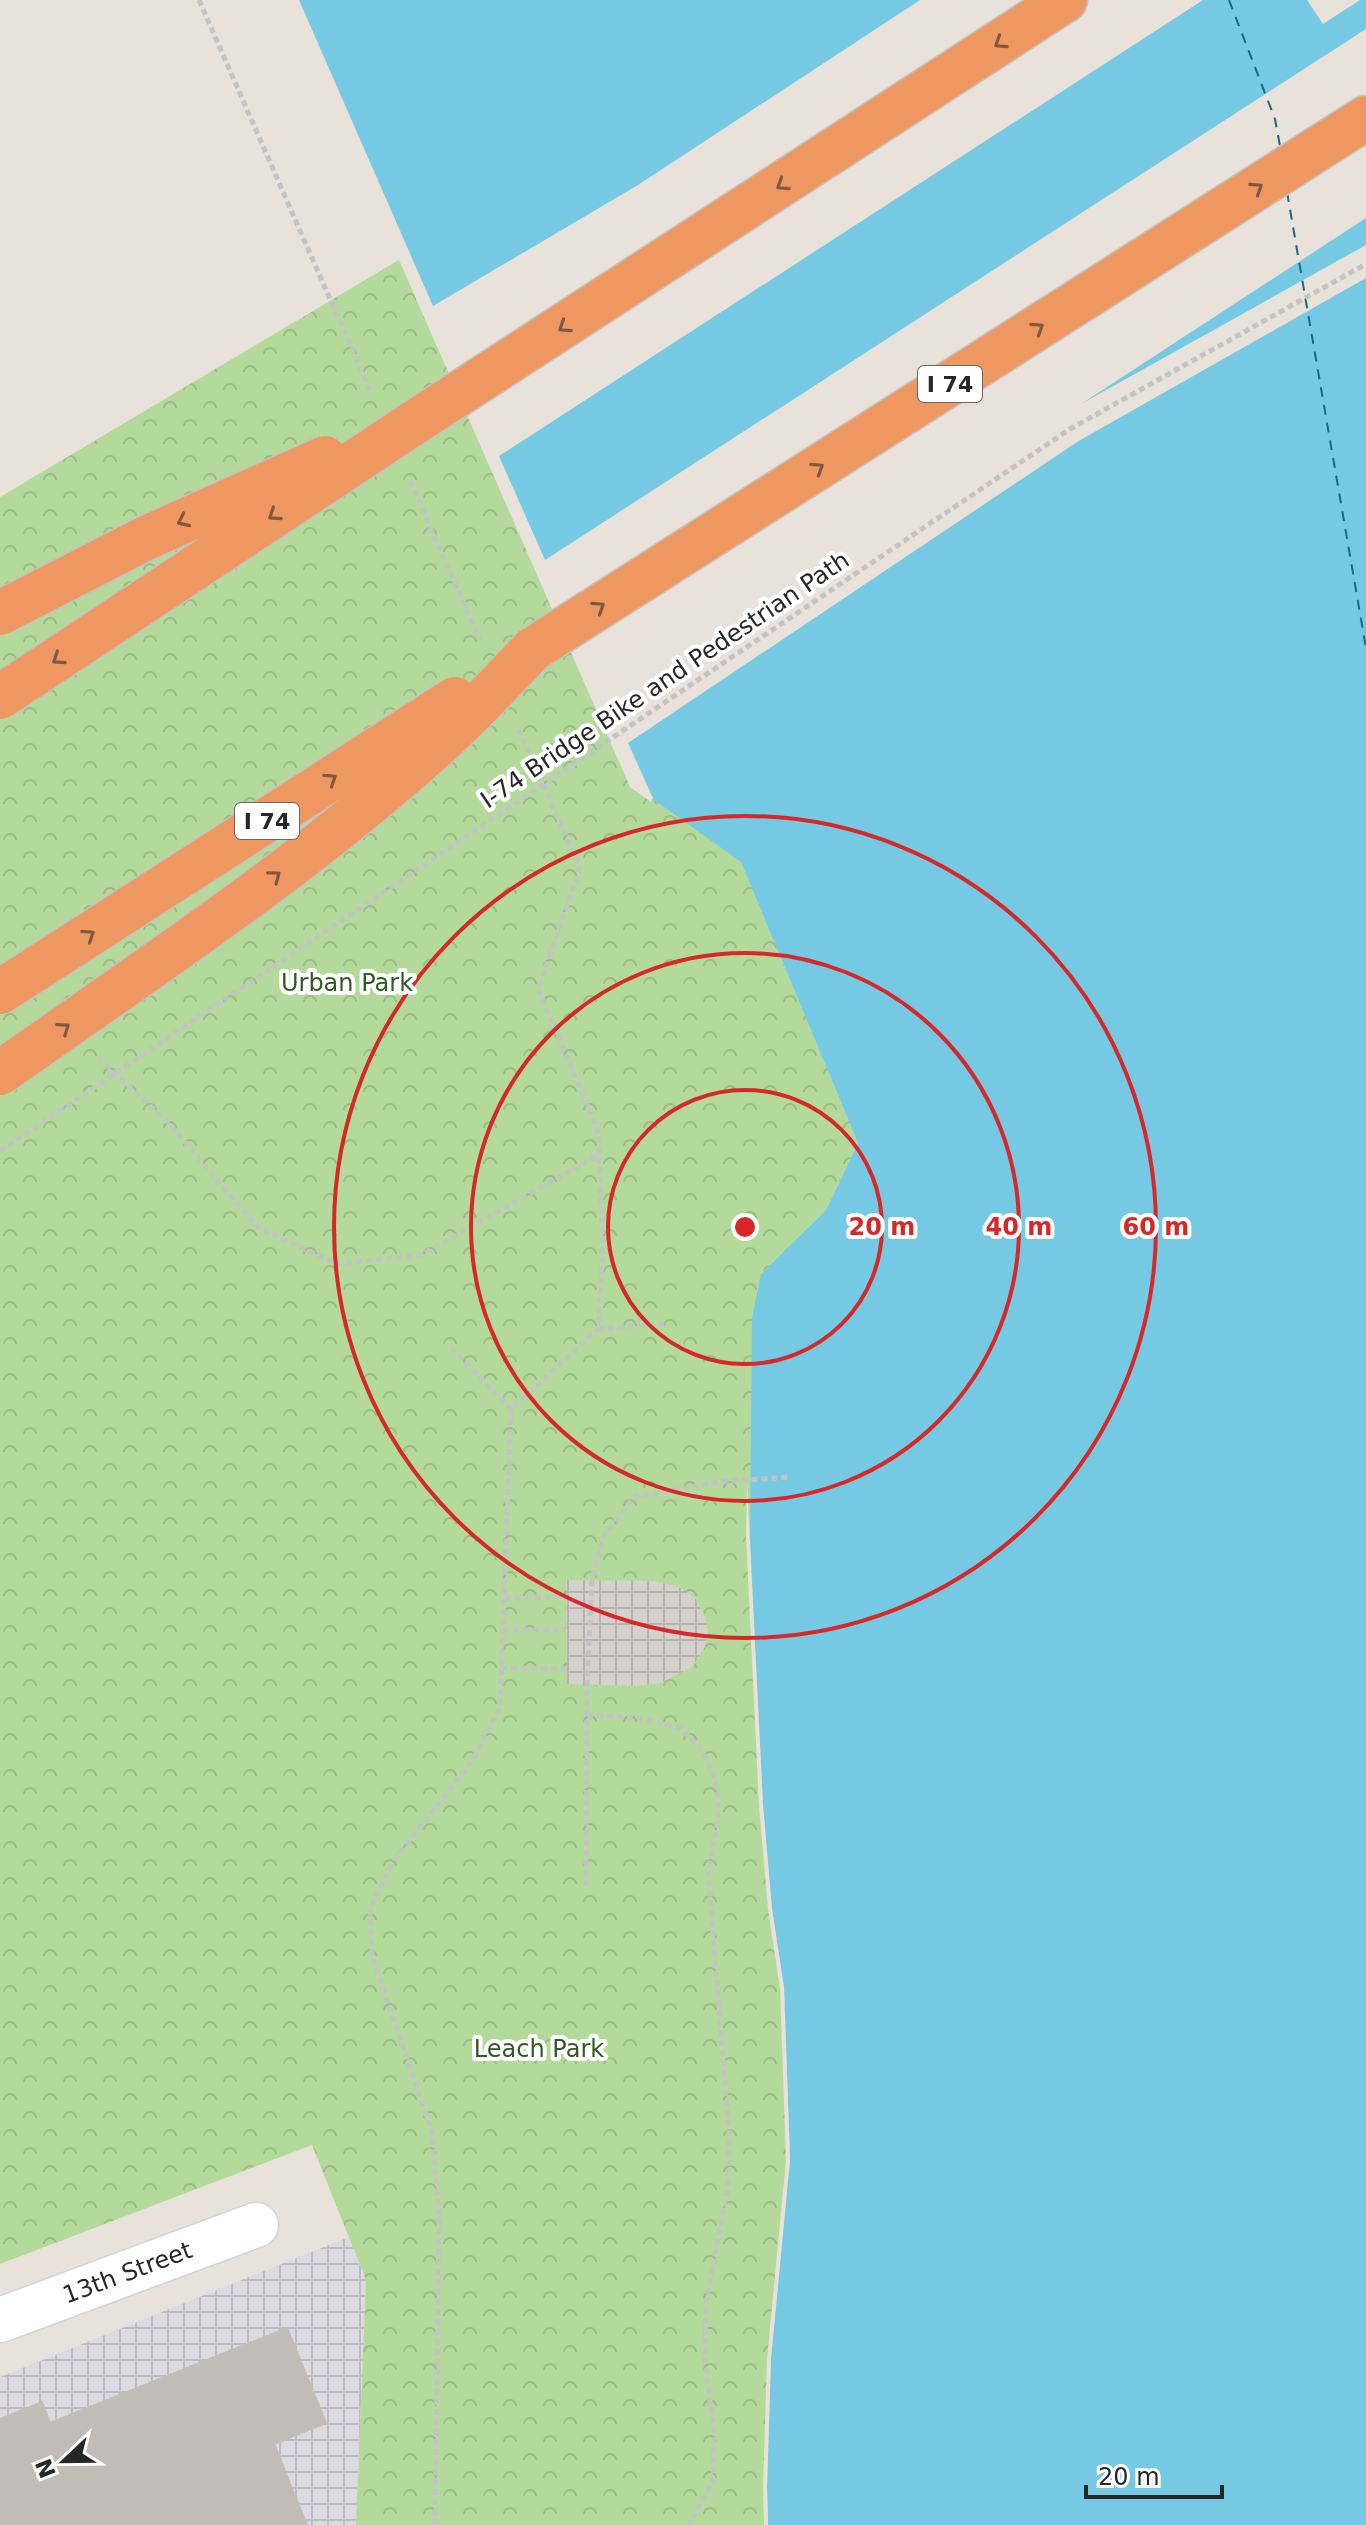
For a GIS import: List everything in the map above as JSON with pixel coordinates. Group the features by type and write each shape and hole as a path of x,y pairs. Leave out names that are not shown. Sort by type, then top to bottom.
{"highway":[{"path":"0,613 146,538 274,479 393,415 1065,0"},
{"name":"I 74","path":"0,992 1366,118"},
{"path":"0,697 393,415"},
{"path":"0,1073 262,886 344,823 444,740 533,649"}],"street":[{"name":"13th Street","path":"0,2320 256,2225"}],"path":[{"path":"199,0 393,415"},
{"name":"I-74 Bridge Bike and Pedestrian Path","path":"0,1151 1070,429 1366,264"},
{"path":"409,478 485,651"},
{"path":"517,724 580,868 538,989 598,1131 603,1246 598,1329"},
{"path":"95,1055 168,1122 257,1227 337,1264 421,1255 600,1154"},
{"path":"435,2525 439,2214 432,2132 372,1956 370,1909 394,1860 471,1763 500,1707 511,1409 598,1329 664,1324"},
{"path":"451,1348 511,1409"},
{"path":"586,1886 592,1580 603,1537 634,1497 719,1482 790,1477"},
{"path":"505,1598 566,1597"},
{"path":"503,1630 566,1630"},
{"path":"501,1668 567,1669"},
{"path":"587,1715 640,1718 680,1728 700,1748 713,1773 718,1795 718,1820 708,1871 729,2132 728,2186 706,2302 705,2360 715,2464 713,2481 689,2525"}],"shaded area":[{"path":"566,1580 652,1581 677,1586 695,1598 704,1614 708,1631 705,1647 692,1667 660,1683 637,1686 567,1684"},
{"path":"349,2237 366,2280 356,2525 0,2525 0,2377"}],"green space":[{"name":"Urban Park","path":"402,258 633,785 741,861 858,1143 826,1210 761,1274 772,1909 784,1988 790,2160 767,2488 768,2525 356,2525 366,2280 312,2145 0,2264 0,497"}],"water":[{"path":"289,0 1366,0 1366,2525 768,2525 771,2359 790,2160 784,1988 772,1909 763,1805 750,1536 752,1318 761,1274 826,1210 858,1143 741,862 633,785"}],"pier":[{"path":"285,0 299,0 433,306 638,185 920,0 1203,0 499,456 545,560 1366,29 1366,218 1081,404 1366,245 1366,278 1077,442 628,743 653,798 651,802 630,787"},
{"path":"1307,0 1360,0 1323,24"},
{"path":"747,1483 763,1805 772,1909 784,1988 790,2160 771,2359 768,2525 764,2525 763,2488 767,2359 786,2160 780,1989 768,1909 759,1806 746,1536"}],"building":[{"path":"287,2328 326,2423 274,2444 307,2525 0,2525 0,2419 42,2402 50,2423"}],"ferry route":[{"path":"1229,0 1275,119 1280,146"},
{"path":"1287,192 1366,648"}],"park label":[{"name":"Leach Park","path":"539,2049"}]}
